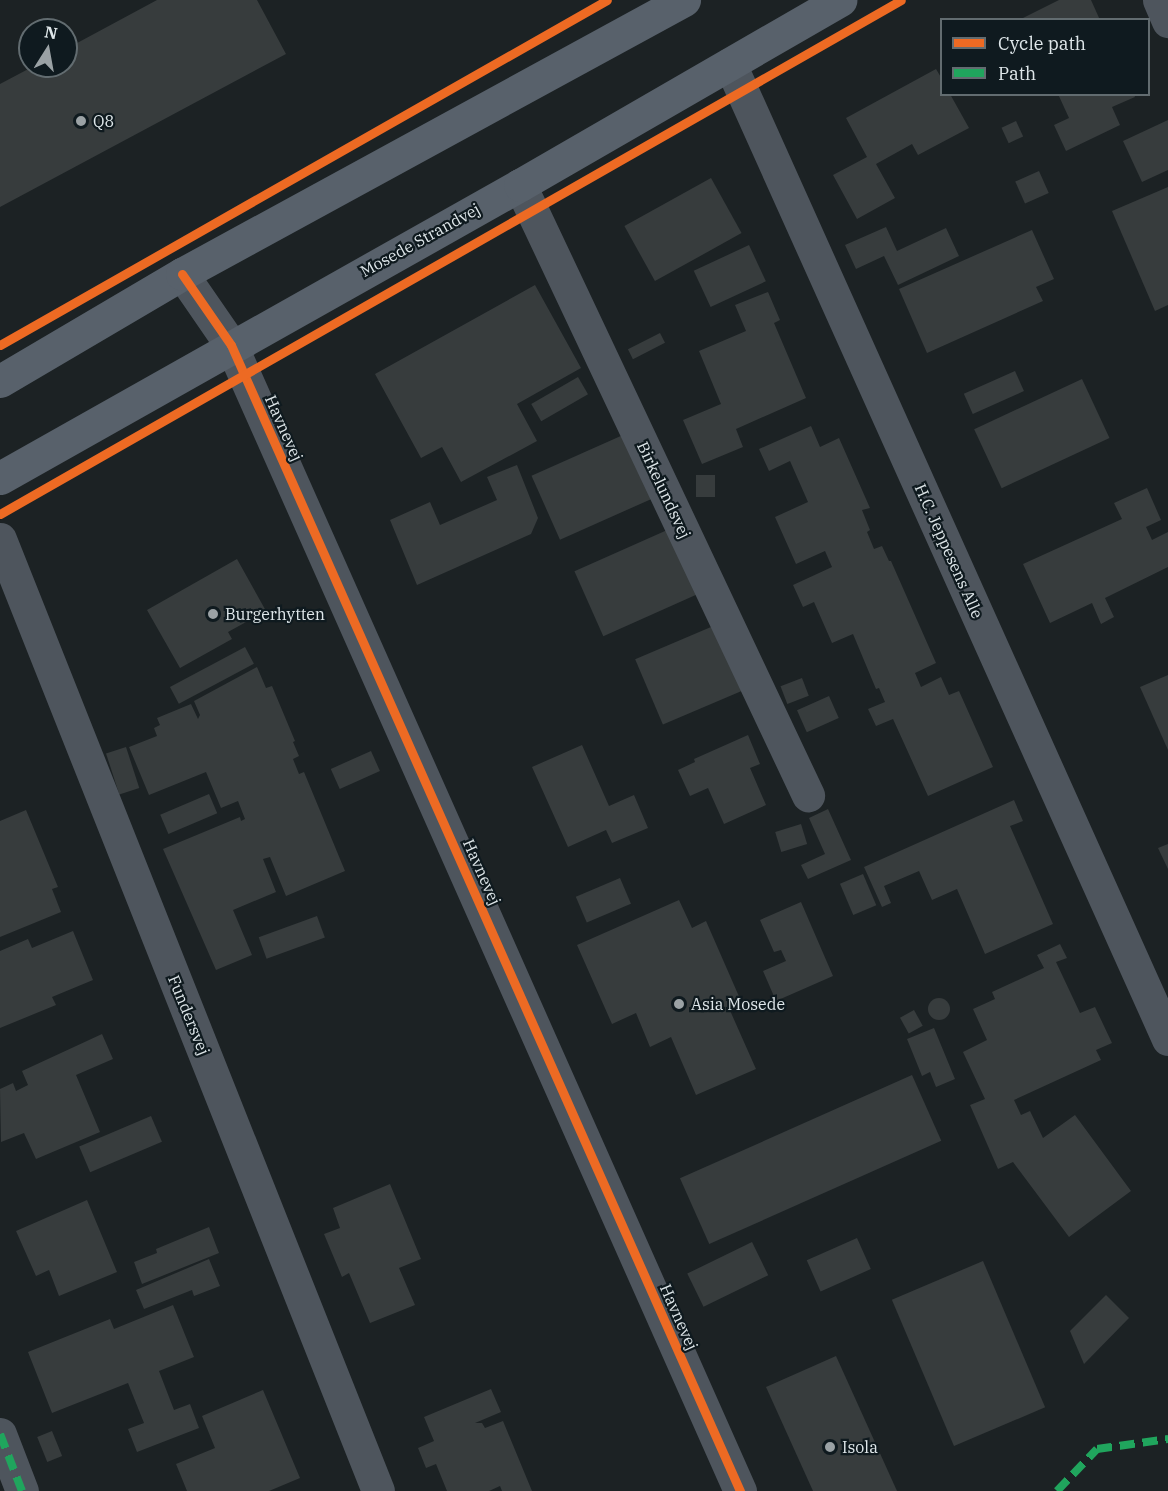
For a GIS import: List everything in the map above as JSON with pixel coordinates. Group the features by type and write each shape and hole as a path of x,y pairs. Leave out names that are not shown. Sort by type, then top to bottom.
{"main road":[{"path":"0,381 182,274 684,0"},
{"name":"Mosede Strandvej","path":"0,478 231,345 520,185 840,0"}],"street":[{"path":"1159,0 1168,21"},
{"name":"H.C. Jeppesens Alle","path":"730,64 1168,1039"},
{"name":"Birkelundsvej","path":"520,185 808,795"},
{"name":"Havnevej","path":"182,274 231,345 740,1491"},
{"name":"Fundersvej","path":"0,539 378,1491"},
{"path":"0,1434 22,1491"}],"building":[{"path":"157,0 257,0 286,54 0,207 0,84 18,74 18,78 78,78 78,43"},
{"path":"1059,0 1091,0 1099,18 1023,18"},
{"path":"936,69 940,76 940,96 951,96 969,128 918,155 912,144 876,164 895,198 857,219 833,175 867,157 846,118"},
{"path":"1059,96 1135,97 1112,107 1120,125 1066,151 1054,125 1069,118"},
{"path":"1168,120 1168,170 1142,182 1123,141"},
{"path":"1016,121 1023,136 1009,143 1001,128"},
{"path":"1039,171 1049,193 1025,204 1015,182"},
{"path":"711,178 742,233 655,281 624,226"},
{"path":"1168,187 1168,305 1155,311 1112,211"},
{"path":"886,227 897,251 946,228 959,256 898,285 884,256 856,269 845,245"},
{"path":"1032,230 1054,279 1036,287 1043,301 927,353 899,289"},
{"path":"749,245 766,281 711,307 694,271"},
{"path":"535,285 581,368 517,404 537,441 461,482 442,447 421,458 375,374"},
{"path":"768,292 780,320 774,323 806,398 736,429 743,447 702,464 683,420 721,404 699,351 746,331 735,305"},
{"path":"660,333 665,343 633,359 628,349"},
{"path":"1015,371 1024,391 973,414 964,394"},
{"path":"578,377 588,394 541,421 531,404"},
{"path":"1082,379 1109,438 1002,488 974,429"},
{"path":"811,426 820,447 839,438 870,508 862,510 874,549 882,546 891,561 936,663 915,673 921,687 941,677 949,695 959,691 993,767 928,796 893,719 876,726 868,709 885,702 879,688 876,689 853,634 832,643 814,602 803,607 793,585 832,567 825,551 796,564 775,517 808,502 790,461 769,471 759,449"},
{"path":"632,431 660,495 560,540 532,476"},
{"path":"517,465 538,518 531,534 417,585 390,520 430,502 440,525 497,500 487,477"},
{"path":"696,475 715,475 715,497 696,497"},
{"path":"1147,488 1161,520 1146,527 1152,540 1168,532 1168,567 1105,598 1114,617 1101,624 1092,603 1050,623 1023,564 1122,519 1114,503"},
{"path":"674,527 703,592 603,636 574,571"},
{"path":"237,559 266,611 228,632 232,639 180,668 147,610"},
{"path":"718,624 746,689 663,725 635,659"},
{"path":"245,647 254,664 179,704 170,687"},
{"path":"257,667 266,688 272,686 295,741 293,742 299,756 293,759 299,774 304,772 345,871 286,896 270,857 263,859 276,892 233,910 252,955 216,970 163,849 240,817 241,821 245,819 238,801 221,808 206,772 149,795 129,747 157,736 154,728 160,725 157,718 191,704 198,719 200,715 194,701"},
{"path":"1168,675 1168,750 1140,687"},
{"path":"802,678 809,696 787,704 781,686"},
{"path":"829,696 839,718 807,732 797,710"},
{"path":"748,735 760,764 750,768 766,805 724,824 708,788 690,796 678,770 695,762 694,759"},
{"path":"582,745 609,806 634,795 648,828 612,843 606,830 568,847 532,767"},
{"path":"126,747 139,788 119,794 106,753"},
{"path":"371,751 380,771 340,789 331,769"},
{"path":"209,794 217,813 168,834 160,815"},
{"path":"1014,800 1023,821 1010,826 1053,924 985,954 957,889 932,900 919,871 884,886 891,903 882,907 864,867"},
{"path":"828,809 851,860 808,879 801,865 825,854 809,818"},
{"path":"26,810 58,887 52,889 61,912 0,937 0,821"},
{"path":"801,824 807,844 781,852 775,832"},
{"path":"1168,844 1168,869 1158,848"},
{"path":"863,874 876,905 853,915 840,884"},
{"path":"620,878 631,904 587,923 576,897"},
{"path":"679,900 692,928 706,921 741,1001 728,1006 756,1069 696,1095 671,1037 650,1047 636,1013 612,1024 577,945"},
{"path":"801,902 833,976 776,1001 763,971 786,961 781,950 774,952 760,920"},
{"path":"317,916 325,938 267,959 259,937"},
{"path":"73,931 93,980 52,997 56,1005 0,1028 0,951 28,939 32,948"},
{"path":"1060,944 1067,958 1056,962 1080,1013 1095,1007 1112,1043 1096,1050 1101,1060 1014,1100 1021,1115 1030,1111 1043,1138 1075,1115 1131,1191 1069,1237 1013,1162 998,1169 970,1105 985,1099 963,1052 987,1040 973,1009 995,999 992,992 1044,968 1037,955"},
{"path":"939,998 949,1005 950,1009 943,1019 939,1020 929,1013 928,1009 935,999"},
{"path":"914,1010 923,1026 909,1034 900,1018"},
{"path":"934,1028 955,1079 936,1087 930,1072 922,1076 907,1039"},
{"path":"102,1034 113,1059 76,1075 100,1132 36,1159 24,1133 1,1142 0,1089 13,1083 16,1091 28,1085 22,1071"},
{"path":"912,1075 941,1141 709,1244 680,1178"},
{"path":"151,1116 162,1142 90,1172 79,1146"},
{"path":"390,1184 421,1259 399,1268 415,1305 370,1323 349,1273 342,1277 324,1234 340,1228 333,1208"},
{"path":"87,1200 117,1272 59,1296 49,1270 36,1276 16,1231"},
{"path":"209,1227 219,1253 142,1284 134,1262 157,1253 156,1249"},
{"path":"857,1238 871,1269 821,1291 807,1260"},
{"path":"752,1242 768,1275 704,1307 687,1274"},
{"path":"209,1259 220,1286 194,1296 192,1290 144,1309 136,1290"},
{"path":"983,1261 1045,1407 954,1446 892,1300"},
{"path":"1106,1295 1129,1318 1084,1364 1070,1331"},
{"path":"173,1305 194,1357 159,1371 174,1410 190,1404 199,1428 137,1452 128,1429 144,1423 128,1383 52,1413 28,1352 110,1319 114,1329"},
{"path":"836,1356 897,1491 813,1491 766,1387"},
{"path":"491,1389 501,1412 475,1423 482,1423 485,1428 503,1421 532,1491 502,1491 500,1486 489,1491 447,1491 436,1464 426,1468 418,1448 434,1441 424,1417"},
{"path":"263,1390 300,1478 269,1491 187,1491 176,1464 215,1448 202,1416"},
{"path":"52,1431 62,1456 47,1462 37,1437"}],"marked path":[{"path":"0,1434 22,1491"},
{"path":"1057,1491 1097,1449 1168,1439"}],"cycle path":[{"path":"0,345 607,0"},
{"path":"0,514 901,0"},
{"path":"182,274 231,345 740,1491"}],"place":[{"name":"Q8","path":"81,121"},
{"name":"Burgerhytten","path":"213,614"},
{"name":"Asia Mosede","path":"679,1004"},
{"name":"Isola","path":"830,1447"}]}
